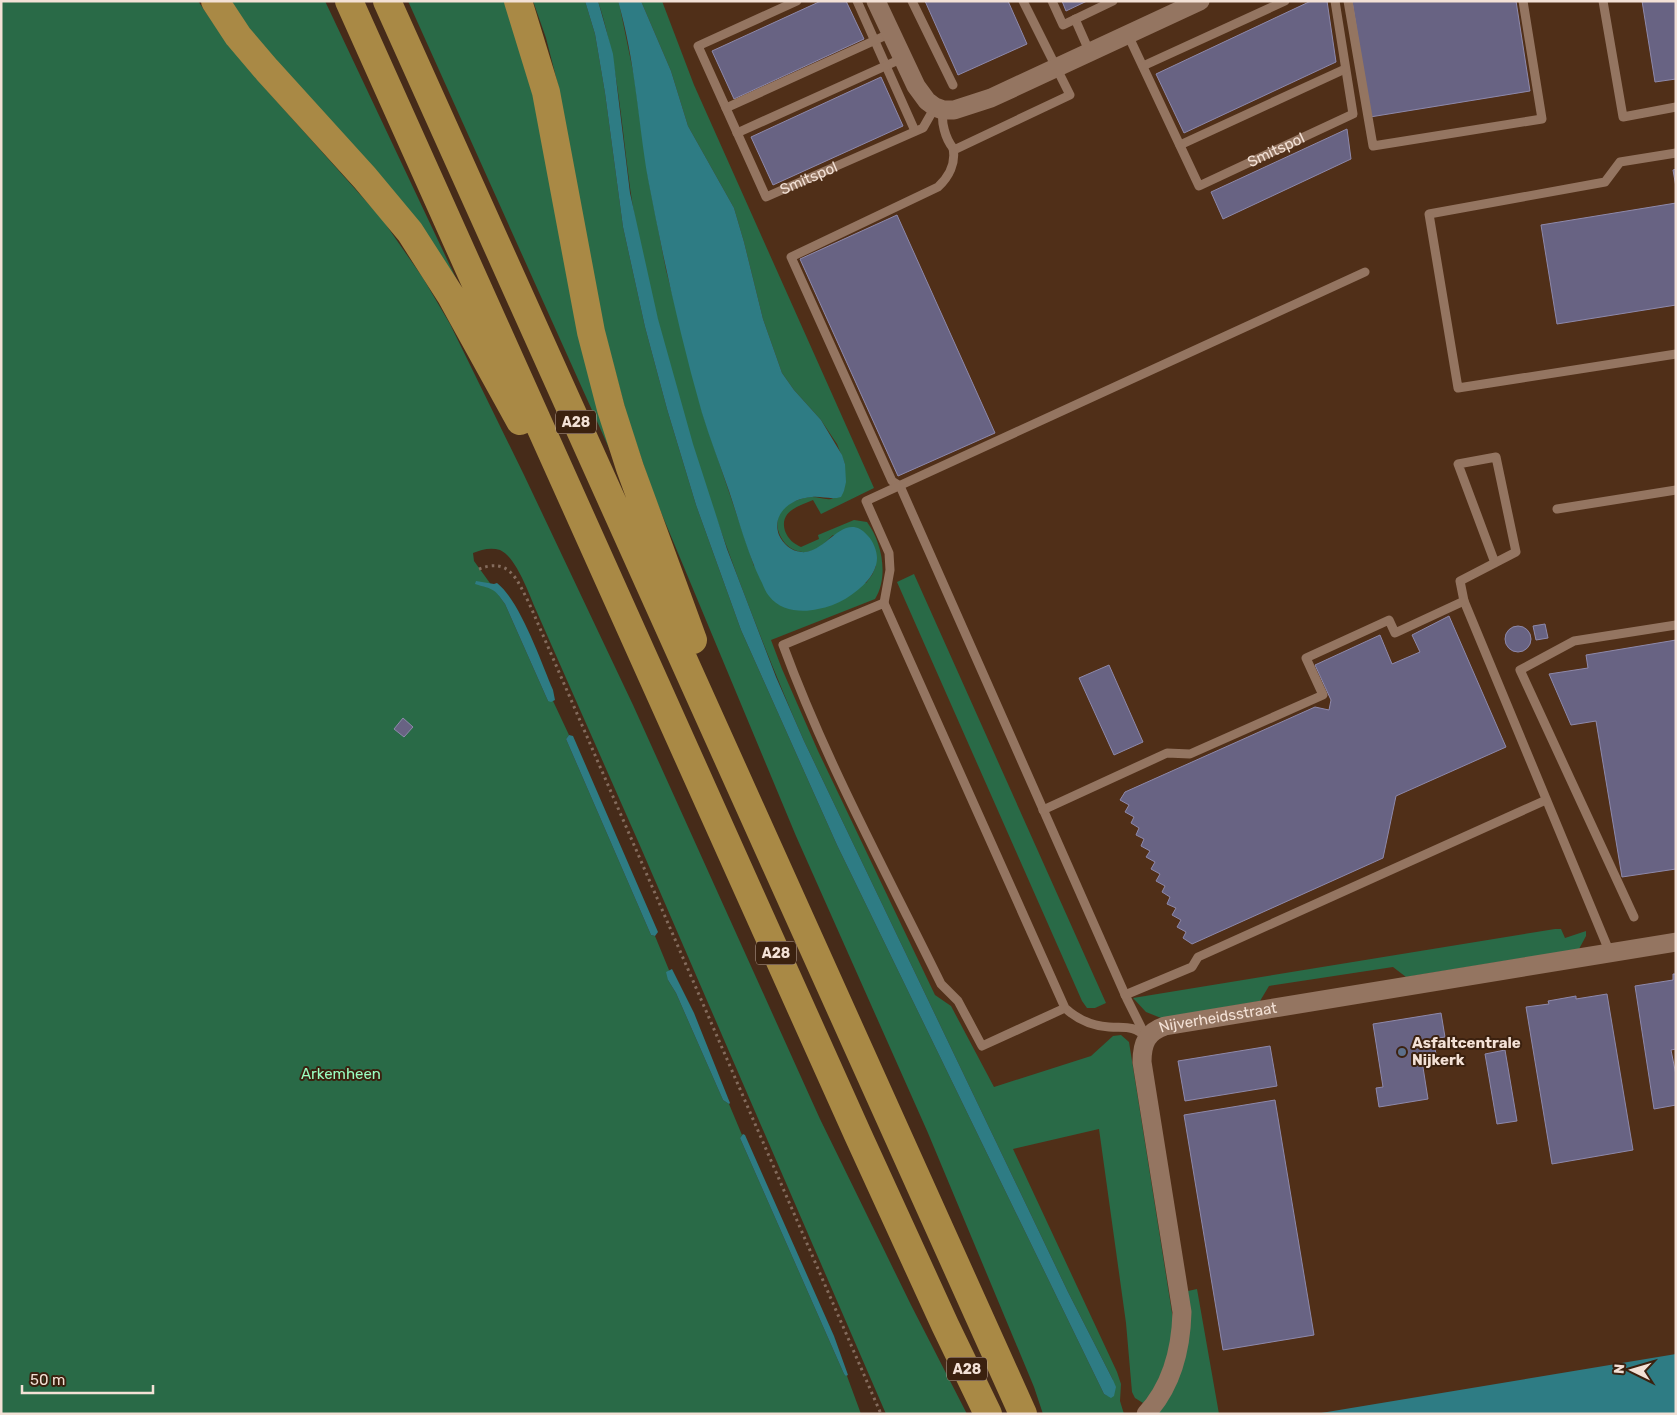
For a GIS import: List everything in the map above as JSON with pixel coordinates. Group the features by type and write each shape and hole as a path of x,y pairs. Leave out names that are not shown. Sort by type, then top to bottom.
{"highway":[{"name":"A28","path":"215,1 238,36 266,70 389,206 431,264 451,296 609,580"},
{"name":"A28","path":"348,1 933,1298 988,1414"},
{"name":"A28","path":"387,1 1023,1414"},
{"name":"A28","path":"518,1 529,32 548,100 587,315 611,409 630,468 766,842"}],"street":[{"path":"876,1 883,37 894,62 920,93 939,108 954,110 976,104 1200,1"},
{"name":"Nijverheidsstraat","path":"1146,1414 1155,1404 1176,1361 1182,1312 1142,1062 1143,1048 1147,1037 1155,1030 1165,1026 1676,942"}],"lane":[{"name":"Smitspol","path":"797,1 698,46 766,197 923,128 939,108"},
{"path":"726,108 883,37 857,1"},
{"path":"912,1 953,85"},
{"path":"953,148 956,149 963,146 1070,95 1023,1"},
{"path":"1052,1 1063,25 1113,1"},
{"path":"1143,66 1285,1"},
{"name":"Smitspol","path":"1128,35 1199,186 1353,114 1335,1"},
{"path":"1348,1 1373,146 1542,119 1523,1"},
{"path":"1604,1 1622,117 1676,107"},
{"path":"1075,19 1090,52"},
{"path":"737,133 894,62 915,131"},
{"path":"1180,145 1345,69"},
{"path":"939,108 954,154 952,167 946,180 938,187 791,258 892,482 900,486 1133,1014 1147,1037"},
{"path":"1676,153 1620,162 1605,182 1429,214 1458,388 1676,354"},
{"path":"1147,1037 1136,1029 1121,1026 1109,1027 1087,1022 1072,1015 1065,1008 884,603 890,570 889,552 866,501 1184,353 1365,272"},
{"path":"1495,563 1458,464 1496,457 1516,552 1495,563 1460,581 1464,601 1610,953"},
{"path":"1557,510 1676,490"},
{"path":"1043,810 1167,753 1190,754 1323,695 1306,658 1389,620 1395,633 1464,601"},
{"path":"884,603 783,645 802,697 941,984 958,1001 982,1046 1065,1008"},
{"path":"1634,917 1520,670 1574,641 1676,625"},
{"path":"1125,995 1192,967 1198,957 1546,800"}],"path":[{"path":"479,569 493,565 502,565 507,568 513,574 529,603 880,1414"}],"shaded area":[{"path":"610,1 1676,1 1676,1355 1350,1414 1124,1414 1115,1400 1120,1381 841,808 770,647 669,327"}],"green space":[{"name":"Arkemheen","path":"1,1 198,1 227,43 264,87 382,219 423,278 450,324 524,475 633,705 820,1119 911,1305 967,1414 886,1414 526,586 517,568 506,554 500,550 493,549 473,553 474,561 505,604 548,701 553,701 569,735 566,739 651,935 655,936 669,970 668,980 676,993 723,1100 729,1104 742,1135 740,1138 844,1374 847,1376 861,1414 1,1414"},
{"path":"226,1 325,1 462,291 390,196"},
{"path":"408,1 512,1 618,468"},
{"path":"533,1 585,1 595,34 623,227 645,327 696,505 741,630 837,845 1104,1394 1108,1396 1113,1380 1068,1292 804,741 767,653 711,503 670,370 653,302 633,205 613,59 598,1 618,1 620,8 634,76 648,177 666,270 703,415 754,566 866,583 876,566 833,535 817,548 802,552 794,550 781,538 778,530 778,521 780,513 786,506 806,498 831,499 840,494 844,491 845,464 837,444 821,420 794,390 782,373 763,319 734,208 688,126 671,71 641,1 662,1 694,85 874,488 821,514 813,500 792,510 785,519 784,524 788,536 801,547 819,539 818,535 854,520 867,522 877,539 882,560 882,580 875,599 771,640 818,751 935,995 951,1006 994,1087 1091,1056 1113,1036 1121,1035 1129,1042 1173,1319 1172,1344 1155,1390 1143,1403 1135,1398 1132,1392 1126,1323 1099,1129 1013,1149 1117,1372 1121,1384 1120,1401 1124,1414 1043,1414 1034,1387 928,1133 796,836 653,493 627,416 601,318 558,85 546,38"},
{"path":"914,574 1106,1003 1095,1008 1087,1008 1082,1001 897,582"},
{"path":"1561,929 1565,938 1586,931 1586,936 1579,949 1406,977 1393,967 1269,986 1260,1001 1161,1018 1146,1012 1133,998"},
{"path":"1197,1289 1219,1414 1153,1414 1190,1314 1188,1291"}],"water":[{"path":"585,1 598,1 613,54 630,193 658,319 693,444 727,549 776,677 804,741 1068,1292 1113,1380 1116,1387 1114,1396 1111,1398 1104,1394 837,845 741,630 696,505 645,327 623,227 595,34"},
{"path":"618,1 641,1 671,71 688,126 734,208 763,319 782,373 794,390 821,420 842,455 845,464 846,482 841,497 812,497 797,500 785,508 778,520 777,527 779,535 785,544 791,549 801,552 819,547 843,530 851,527 859,529 872,541 877,558 870,578 852,595 832,605 818,609 798,611 779,605 766,592 747,547 702,413 679,326 648,179 632,67"},
{"path":"476,581 497,583 514,603 536,649 553,690 555,700 548,701 505,604 490,588 475,584"},
{"path":"569,735 573,736 658,932 655,936 651,935 566,739"},
{"path":"672,969 694,1013 729,1104 723,1100 676,993 668,980 666,972"},
{"path":"743,1134 834,1336 848,1375 846,1376 740,1138"},
{"path":"1676,1354 1676,1414 1315,1414"}],"building":[{"path":"821,1 846,1 864,39 734,99 712,51"},
{"path":"925,1 1008,1 1027,44 958,75"},
{"path":"1062,1 1087,1 1066,11"},
{"path":"1311,1 1327,1 1336,62 1184,133 1156,74"},
{"path":"1352,1 1516,1 1530,91 1370,117"},
{"path":"1642,1 1676,1 1676,79 1655,82"},
{"path":"881,77 903,126 773,185 751,137"},
{"path":"1347,129 1351,159 1223,219 1211,192"},
{"path":"1676,169 1676,187 1673,170"},
{"path":"1676,203 1676,305 1557,324 1541,225"},
{"path":"897,215 995,433 898,476 800,259"},
{"path":"1449,616 1506,747 1396,796 1383,858 1192,944 1183,938 1186,932 1177,927 1181,920 1172,915 1176,908 1167,904 1170,897 1162,892 1165,886 1156,881 1160,874 1151,869 1155,862 1146,857 1150,851 1141,846 1144,839 1136,835 1139,828 1131,823 1134,817 1125,812 1129,805 1120,800 1125,792 1315,707 1329,710 1331,700 1315,665 1380,635 1392,664 1420,652 1412,635"},
{"path":"1545,624 1548,638 1536,640 1533,626"},
{"path":"1518,626 1527,630 1531,639 1527,648 1518,652 1509,648 1505,639 1509,630"},
{"path":"1676,640 1676,869 1622,877 1596,721 1571,725 1549,674 1588,668 1586,655"},
{"path":"1109,665 1143,742 1114,755 1079,678"},
{"path":"403,718 413,727 404,737 394,729"},
{"path":"1673,974 1676,974 1676,1049 1671,1050 1676,1075 1676,1105 1654,1109 1635,986 1673,980"},
{"path":"1607,994 1633,1150 1552,1164 1526,1007 1549,1004 1548,1001 1576,996 1576,999"},
{"path":"1441,1013 1445,1037 1433,1039 1437,1059 1422,1061 1428,1099 1379,1107 1376,1088 1383,1087 1373,1024"},
{"path":"1270,1046 1277,1086 1185,1101 1178,1061"},
{"path":"1505,1050 1517,1121 1497,1124 1485,1054"},
{"path":"1275,1100 1314,1335 1223,1350 1184,1115"}],"place":[{"name":"Asfaltcentrale Nijkerk","path":"1402,1052"}]}
